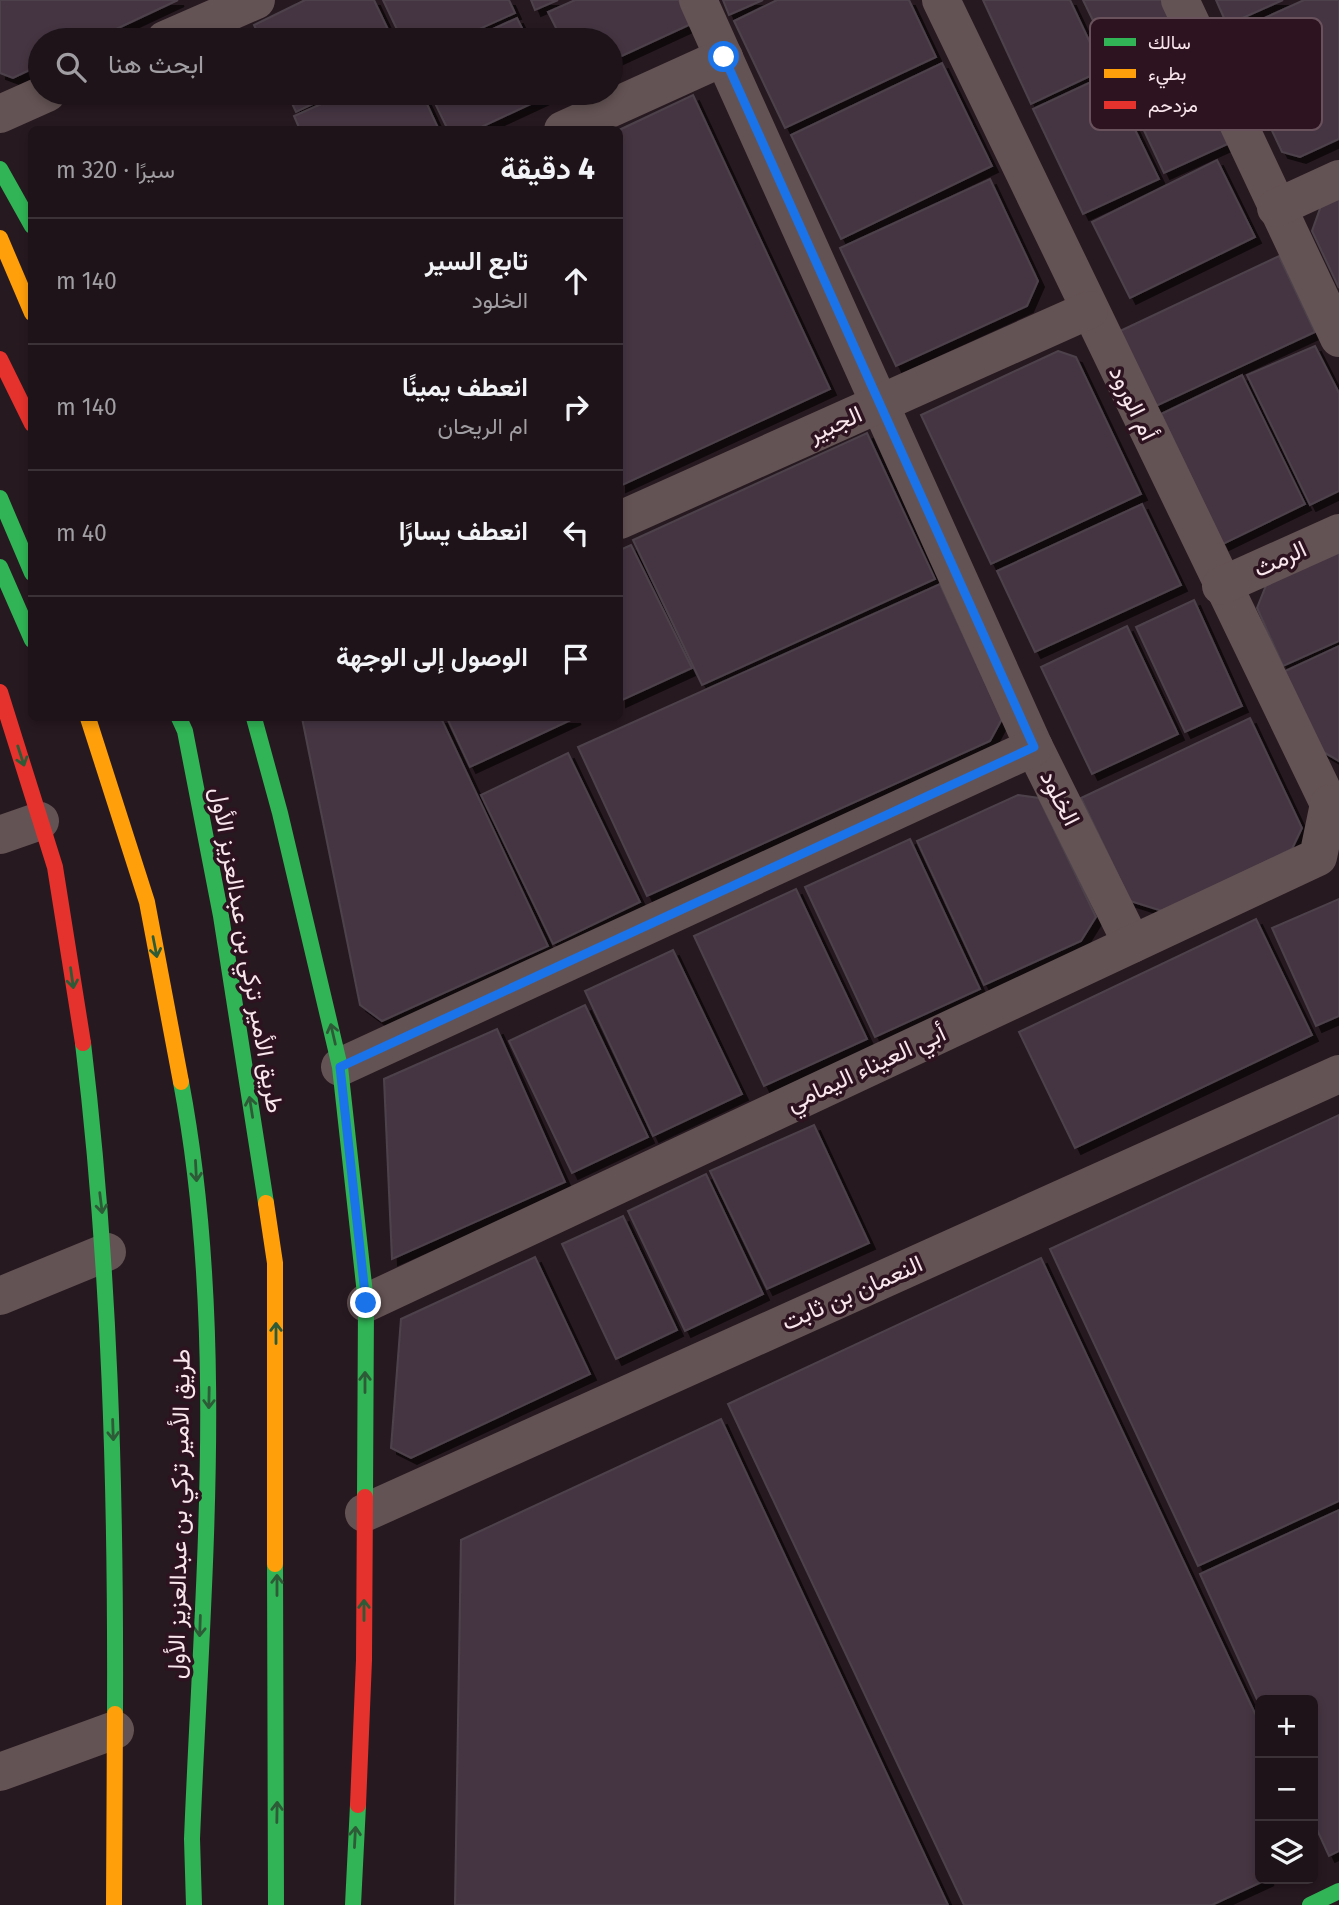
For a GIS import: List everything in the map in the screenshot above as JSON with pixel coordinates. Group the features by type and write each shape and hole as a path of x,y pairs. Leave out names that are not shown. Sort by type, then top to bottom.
{"main road":[{"path":"0,169 28,219"},
{"path":"0,238 28,304"},
{"path":"0,359 28,416"},
{"path":"0,498 28,564"},
{"path":"0,567 28,631"},
{"path":"0,692 40,821 61,904 87,1077 107,1252 117,1524 114,1905"},
{"name":"طريق الأمير تركي بن عبدالعزيز الأول","path":"89,721 146,902 195,1155 209,1393 192,1839 194,1905"},
{"path":"255,721 280,813 340,1067 366,1303 364,1660 353,1905"},
{"name":"طريق الأمير تركي بن عبدالعزيز الأول","path":"182,722 222,916 275,1262 276,1905"},
{"path":"87,767 146,902"},
{"path":"186,1905 192,1839"},
{"path":"1310,1905 1339,1891"}],"street":[{"path":"192,28 256,0"},
{"name":"الخلود","path":"698,0 1034,747 1132,944"},
{"name":"أم الورود","path":"941,0 1221,586 1336,806"},
{"path":"1180,0 1188,18"},
{"path":"623,103 724,57"},
{"path":"0,114 28,101"},
{"path":"572,126 618,105"},
{"path":"1240,130 1339,338"},
{"path":"1276,208 1339,179"},
{"name":"الجبير","path":"623,519 1089,310"},
{"name":"الرمث","path":"1221,586 1339,533"},
{"path":"340,1067 1034,747"},
{"name":"أبي العيناء اليمامي","path":"366,1303 1318,857 1336,806"},
{"path":"0,835 40,821"},
{"name":"النعمان بن ثابت","path":"364,1513 1339,1074"},
{"path":"0,1296 107,1252"},
{"path":"0,1772 115,1730"}],"building":[{"path":"0,0 178,0 118,28 28,28 28,71 13,78 0,73"},
{"path":"305,0 374,0 387,28 255,28 254,25"},
{"path":"383,0 509,0 515,13 482,28 396,28"},
{"path":"531,0 558,0 535,10"},
{"path":"575,0 679,0 691,24 623,55 623,28 556,28 548,12"},
{"path":"723,0 763,0 729,15"},
{"path":"777,0 909,0 936,57 785,128 734,21"},
{"path":"983,0 1070,0 1090,42 1090,76 1031,104"},
{"path":"1083,0 1165,0 1173,18 1092,18"},
{"path":"1216,0 1283,0 1243,18 1224,18"},
{"path":"1304,0 1339,0 1339,139 1300,157 1282,152 1272,130 1322,130 1322,18 1264,18"},
{"path":"517,18 522,28 495,28"},
{"path":"942,63 992,166 841,239 791,135"},
{"path":"1090,82 1090,130 1135,130 1159,179 1083,214 1033,109"},
{"path":"693,95 830,389 623,485 623,128"},
{"path":"293,105 311,105 296,112"},
{"path":"319,105 428,105 437,126 298,126 294,116"},
{"path":"436,105 528,105 484,126 446,126"},
{"path":"1144,130 1226,130 1232,142 1164,173"},
{"path":"1217,160 1255,237 1130,298 1092,222"},
{"path":"990,179 1038,281 1027,306 896,366 840,248"},
{"path":"1339,195 1339,288 1312,231 1322,203"},
{"path":"1279,256 1315,332 1156,406 1120,331"},
{"path":"1315,346 1339,393 1339,491 1310,505 1247,375"},
{"path":"1058,351 1076,357 1141,494 991,564 921,415"},
{"path":"1242,375 1305,504 1223,544 1161,414"},
{"path":"867,433 935,579 702,685 633,540"},
{"path":"1142,504 1181,585 1035,652 997,571"},
{"path":"631,545 692,668 623,700 623,549"},
{"path":"1339,551 1339,641 1283,666 1257,608 1267,583"},
{"path":"940,584 1002,719 990,741 647,896 578,747"},
{"path":"1194,600 1242,706 1185,732 1136,627"},
{"path":"1127,626 1178,734 1092,774 1041,667"},
{"path":"1339,646 1339,761 1320,750 1283,672"},
{"path":"1250,718 1302,828 1292,849 1162,911 1130,901 1081,798"},
{"path":"303,721 442,721 548,946 382,1021 360,1005"},
{"path":"448,721 569,721 470,767"},
{"path":"568,753 640,902 553,944 481,795"},
{"path":"1018,795 1039,798 1096,917 1081,941 984,985 917,841"},
{"path":"910,839 980,989 875,1037 805,887"},
{"path":"796,889 867,1039 764,1086 694,936"},
{"path":"1339,899 1339,1016 1316,1026 1272,928"},
{"path":"1256,919 1312,1035 1075,1148 1019,1032"},
{"path":"673,950 742,1094 653,1136 585,991"},
{"path":"585,1005 648,1137 572,1173 509,1041"},
{"path":"497,1029 565,1182 392,1259 384,1079"},
{"path":"1339,1115 1339,1501 1198,1566 1050,1249"},
{"path":"814,1125 869,1243 767,1289 710,1171"},
{"path":"706,1174 763,1294 685,1331 628,1211"},
{"path":"623,1216 677,1330 616,1359 562,1244"},
{"path":"535,1257 590,1374 411,1458 391,1448 401,1319"},
{"path":"1041,1258 1255,1713 1255,1884 1257,1884 1212,1905 964,1905 728,1404"},
{"path":"721,1419 948,1905 455,1905 461,1540"},
{"path":"1339,1510 1339,1851 1329,1856 1318,1832 1318,1695 1255,1695 1200,1574"}],"traffic: fast":[{"path":"0,169 28,219"},
{"path":"0,498 28,564"},
{"path":"0,567 28,631"},
{"path":"180,721 185,731 221,916 266,1203"},
{"path":"255,721 280,813 340,1067 366,1303 365,1497"},
{"path":"83,1043 100,1210 110,1378 115,1714"},
{"path":"181,1082 195,1175 204,1270 208,1364 205,1555 192,1839 194,1905"},
{"path":"275,1564 276,1905"},
{"path":"353,1905 358,1805"},
{"path":"1310,1905 1339,1891"}],"traffic: slow":[{"path":"0,238 28,304"},
{"path":"89,721 147,902 181,1082"},
{"path":"266,1203 275,1263 275,1564"},
{"path":"114,1905 115,1714"}],"traffic: jam":[{"path":"0,359 28,416"},
{"path":"0,692 55,867 83,1043"},
{"path":"358,1805 364,1660 365,1497"}],"route":[{"path":"366,1303 340,1067 1034,747 724,57"}]}
